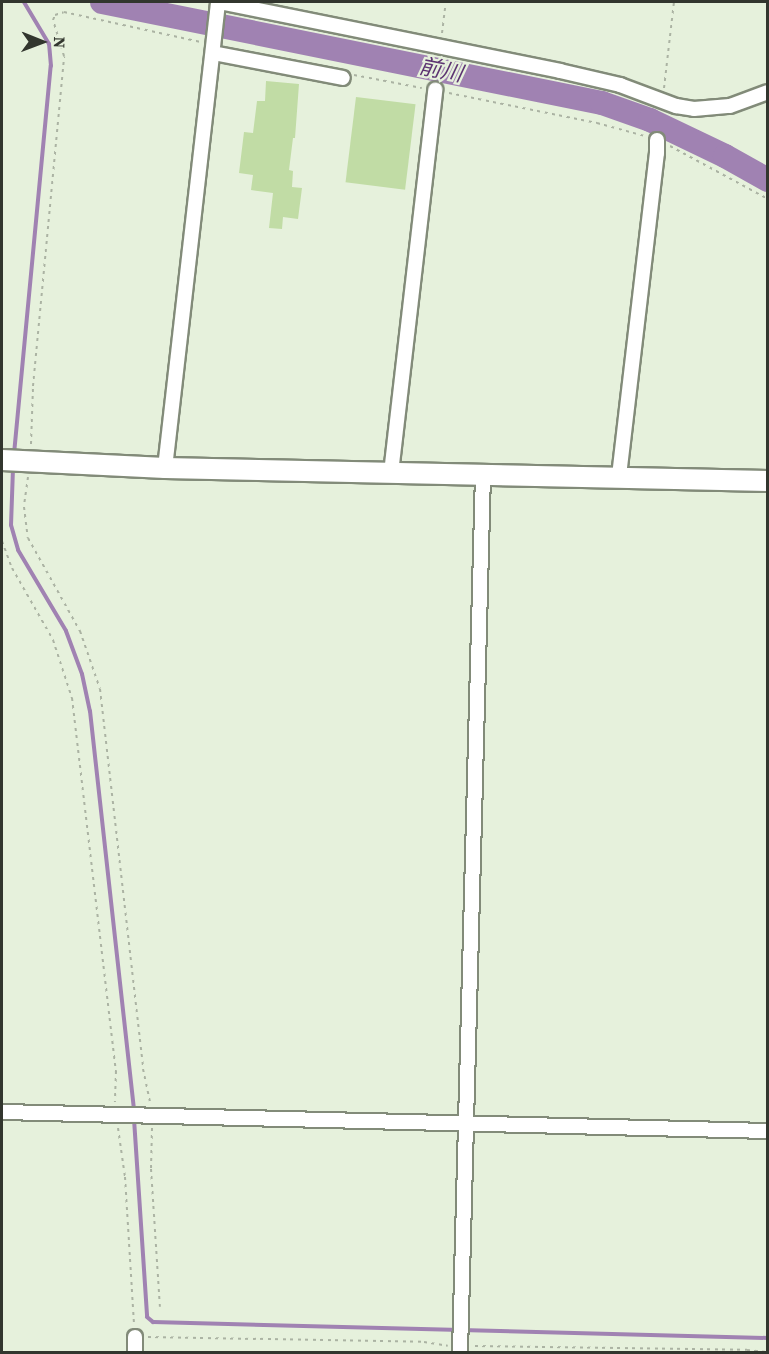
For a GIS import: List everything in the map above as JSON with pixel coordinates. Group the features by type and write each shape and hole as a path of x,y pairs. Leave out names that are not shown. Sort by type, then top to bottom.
{"street":[{"path":"165,468 217,6 570,74 693,109 730,106 768,92"},
{"path":"214,46 343,78"},
{"path":"391,473 435,90"},
{"path":"619,476 657,140"},
{"path":"2,460 165,468 768,481"},
{"path":"460,1350 483,474"},
{"path":"2,1112 768,1131"},
{"path":"135,1336 135,1353"}],"path":[{"path":"441,48 446,2"},
{"path":"663,99 674,2"},
{"path":"160,1308 149,1115 100,690 80,631 28,538 24,507 64,56 53,20 55,15 64,12 214,46"},
{"path":"343,78 355,74 597,123 657,140 694,156 768,199"},
{"path":"2,542 12,568 53,640 72,698 116,1071 135,1336"}],"building":[{"path":"266,81 299,84 295,138 293,138 289,170 293,171 292,187 302,188 298,219 283,217 282,229 269,228 273,193 251,190 253,175 239,173 244,132 253,133 257,101 265,101"},
{"path":"356,97 416,104 405,190 346,182"}],"waterway":[{"path":"14,454 51,66 49,44 24,2"},
{"name":"前川","path":"102,2 602,103 650,120 725,156 768,180"},
{"path":"13,468 11,525 18,550 66,631 82,674 90,711 134,1112"},
{"path":"134,1119 147,1317 153,1322 768,1338"}]}
